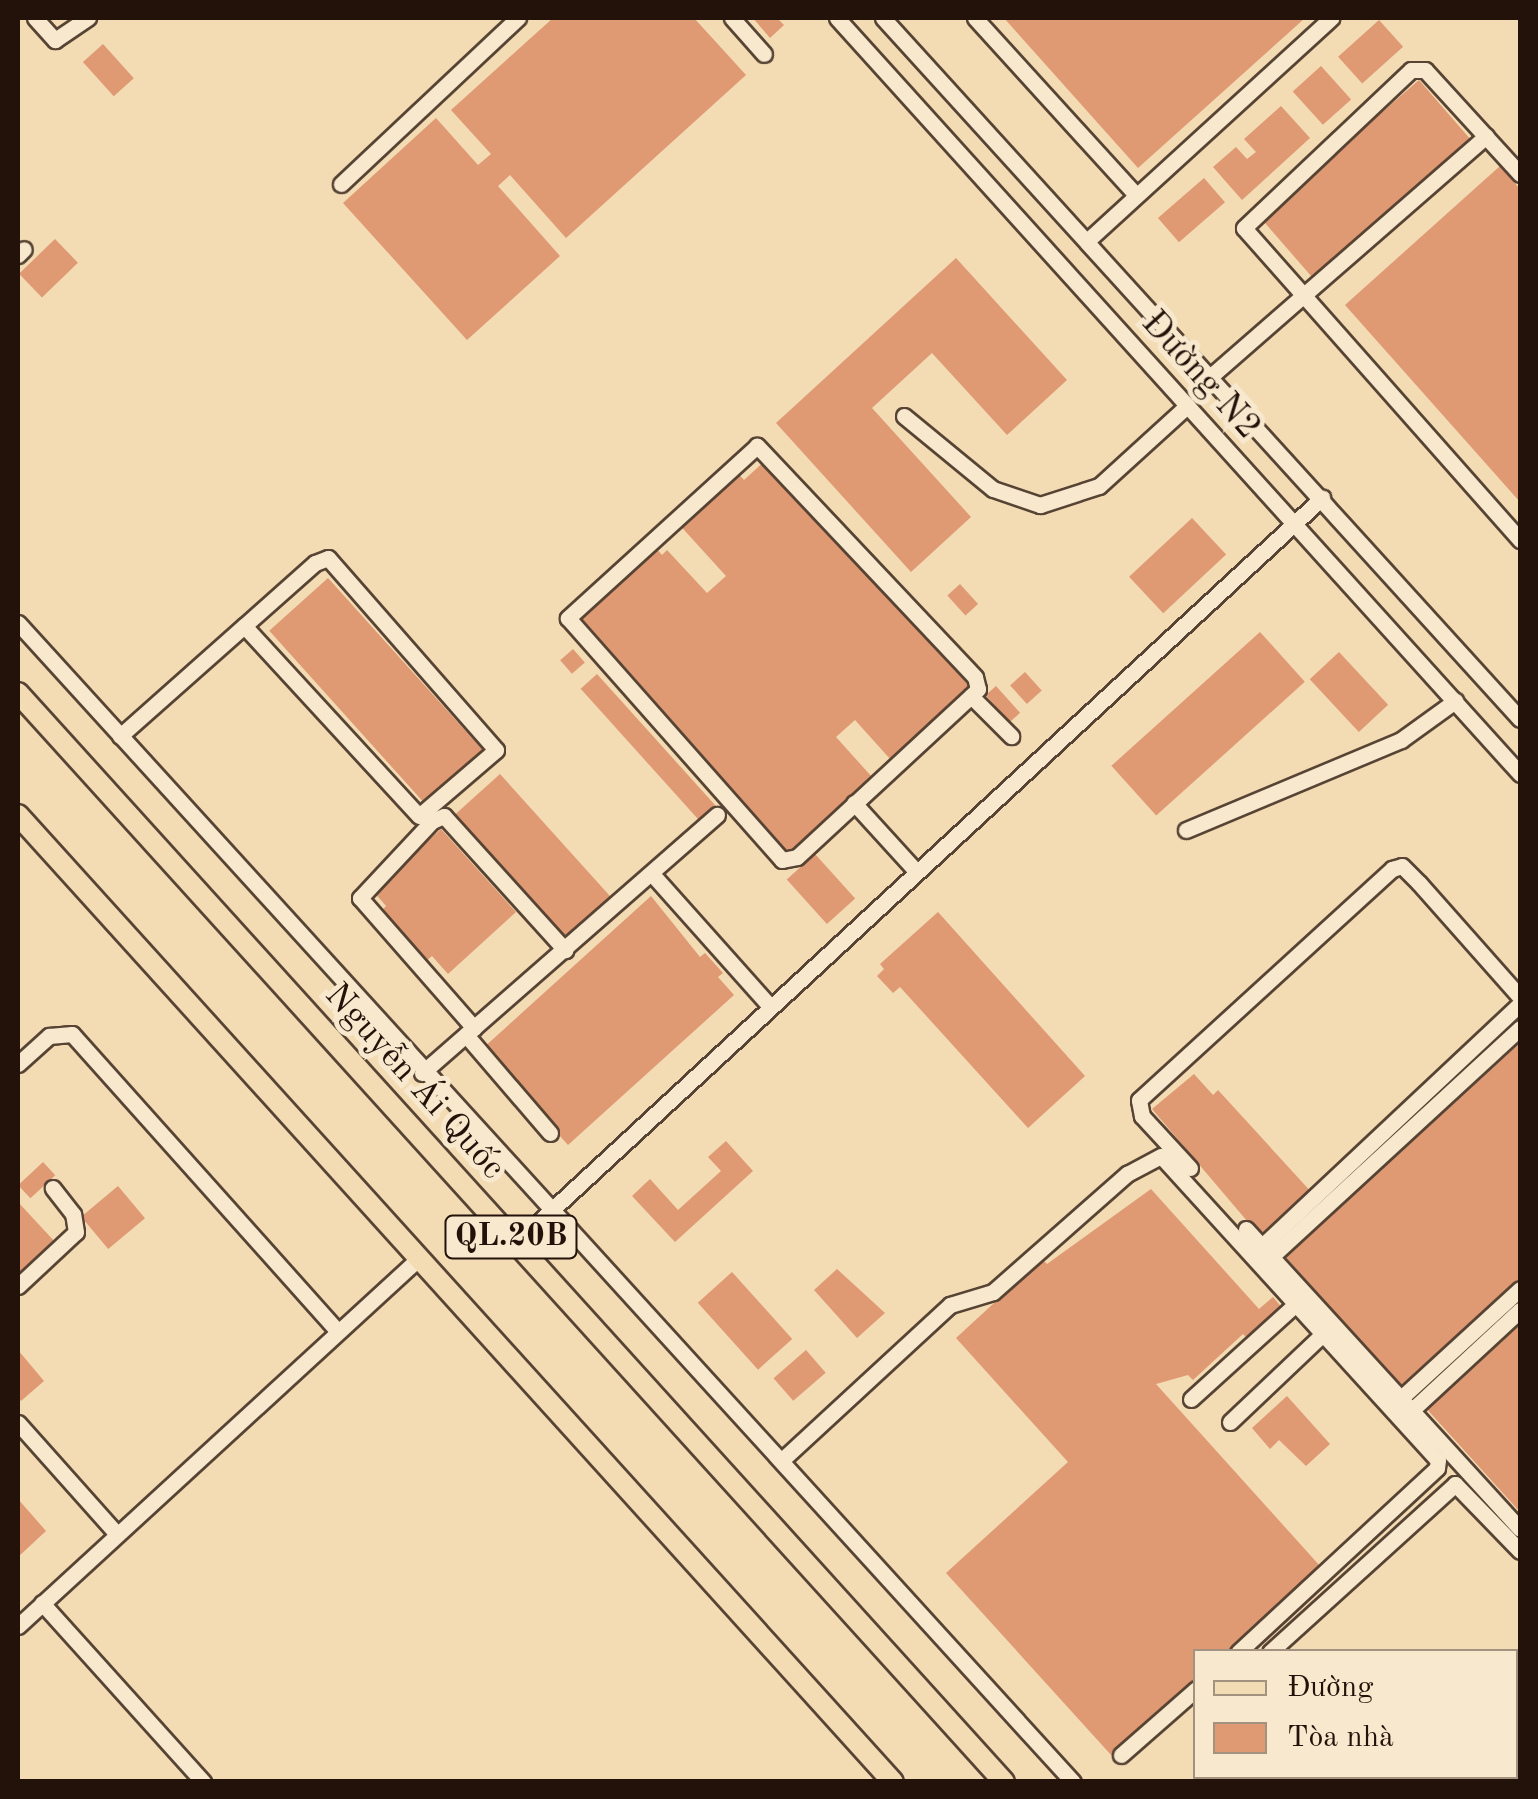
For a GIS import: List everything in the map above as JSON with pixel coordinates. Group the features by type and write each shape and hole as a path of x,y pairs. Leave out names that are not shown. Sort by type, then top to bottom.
{"main road":[{"name":"Nguyễn Ái Quốc","path":"18,692 1004,1782"},
{"name":"QL.20B","path":"18,815 892,1782"}],"street":[{"path":"34,18 55,40 88,18"},
{"path":"340,184 518,18"},
{"path":"732,18 764,54"},
{"name":"Đường N2","path":"837,18 1520,774"},
{"name":"Đường N2","path":"884,18 1520,719"},
{"path":"975,18 1136,195"},
{"path":"1087,240 1330,18"},
{"path":"1520,174 1425,70 1410,70 1248,219 1246,236 1520,540"},
{"path":"1210,376 1486,136"},
{"path":"904,416 993,488 1040,505 1099,486 1187,406"},
{"path":"757,446 975,677 978,689 971,696 798,857 782,860 574,628 570,611 757,446"},
{"path":"516,1242 768,1005 1322,498"},
{"path":"120,736 244,626 316,563 328,558 338,562 496,750 418,816 244,626"},
{"path":"18,623 422,1073 550,1207 1074,1782"},
{"path":"971,696 1011,736"},
{"path":"1186,830 1401,740 1456,701"},
{"path":"854,803 916,870"},
{"path":"550,1133 360,898 432,821 444,816 566,950"},
{"path":"422,1073 653,876 717,816"},
{"path":"1409,1119 1520,1000 1402,866 1140,1100 1142,1116 1520,1528"},
{"path":"653,876 768,1005"},
{"path":"1266,1252 1409,1119 1520,1028"},
{"path":"18,1064 49,1036 72,1034 338,1332"},
{"path":"782,1460 950,1305 993,1292 1153,1156 1173,1164 1433,1451 1436,1468 1241,1649"},
{"path":"18,1286 76,1232 73,1214 53,1188"},
{"path":"18,1626 419,1258"},
{"path":"1406,1404 1520,1289"},
{"path":"1191,1399 1298,1302"},
{"path":"1406,1404 1520,1310"},
{"path":"1230,1422 1326,1332"},
{"path":"18,1423 117,1534"},
{"path":"1273,1649 1455,1484 1520,1551"},
{"path":"42,1603 203,1782"},
{"path":"1121,1755 1193,1692"}],"building":[{"path":"553,18 694,18 746,75 566,238 510,175 498,186 560,256 467,340 343,203 436,118 478,165 491,154 451,110"},
{"path":"753,18 777,18 784,25 770,38"},
{"path":"1004,18 1305,18 1138,168"},
{"path":"1379,20 1403,47 1362,84 1338,57"},
{"path":"103,44 134,78 114,96 83,62"},
{"path":"1321,66 1351,99 1323,125 1293,91"},
{"path":"1419,80 1471,140 1313,278 1261,218"},
{"path":"1281,106 1310,138 1242,200 1213,167 1236,147 1247,159 1256,152 1244,139"},
{"path":"1500,166 1520,189 1520,502 1345,305"},
{"path":"1204,178 1225,202 1179,242 1158,218"},
{"path":"55,239 78,263 42,297 19,274"},
{"path":"956,258 1067,380 1007,435 932,353 872,408 971,517 911,572 776,423"},
{"path":"766,460 971,687 891,760 855,720 836,737 872,777 789,853 578,614 653,545 662,555 667,550 707,593 726,576 675,520 733,468 744,480"},
{"path":"1192,518 1226,555 1163,613 1129,577"},
{"path":"328,578 487,754 428,807 269,631"},
{"path":"960,584 978,604 965,615 947,595"},
{"path":"1260,632 1305,682 1156,816 1111,766"},
{"path":"573,649 585,663 572,674 560,660"},
{"path":"1339,652 1388,705 1359,732 1310,679"},
{"path":"1025,672 1042,691 1027,704 1010,685"},
{"path":"597,674 717,807 700,822 581,689"},
{"path":"996,686 1020,713 1010,722 986,695"},
{"path":"500,774 613,900 565,943 452,817"},
{"path":"441,829 516,912 448,974 432,956 425,962 379,913 386,906 373,891"},
{"path":"815,854 855,899 827,924 787,879"},
{"path":"651,896 700,957 705,953 723,973 718,977 734,995 568,1145 482,1049"},
{"path":"938,912 1085,1076 1028,1128 900,987 893,993 877,976 884,969 880,964"},
{"path":"1520,1043 1520,1284 1405,1389 1285,1257"},
{"path":"1194,1074 1213,1095 1218,1090 1314,1195 1264,1241 1152,1109"},
{"path":"726,1141 753,1171 675,1242 632,1196 650,1179 678,1210 721,1171 708,1157"},
{"path":"43,1162 55,1175 30,1198 18,1185"},
{"path":"118,1186 145,1218 108,1249 81,1217"},
{"path":"1151,1189 1259,1309 1273,1297 1284,1310 1250,1341 1243,1334 1193,1380 1188,1375 1156,1384 1320,1566 1230,1649 1193,1649 1193,1683 1112,1756 946,1573 1068,1462 956,1338 1042,1259 1047,1264"},
{"path":"18,1202 56,1243 18,1279"},
{"path":"837,1269 885,1313 857,1338 814,1290"},
{"path":"732,1272 792,1339 758,1370 698,1303"},
{"path":"1520,1319 1520,1512 1424,1406"},
{"path":"18,1350 44,1381 21,1401 18,1397"},
{"path":"806,1350 826,1373 793,1401 774,1378"},
{"path":"1287,1396 1330,1444 1306,1466 1279,1440 1270,1449 1252,1428"},
{"path":"18,1499 46,1531 18,1557"}]}
